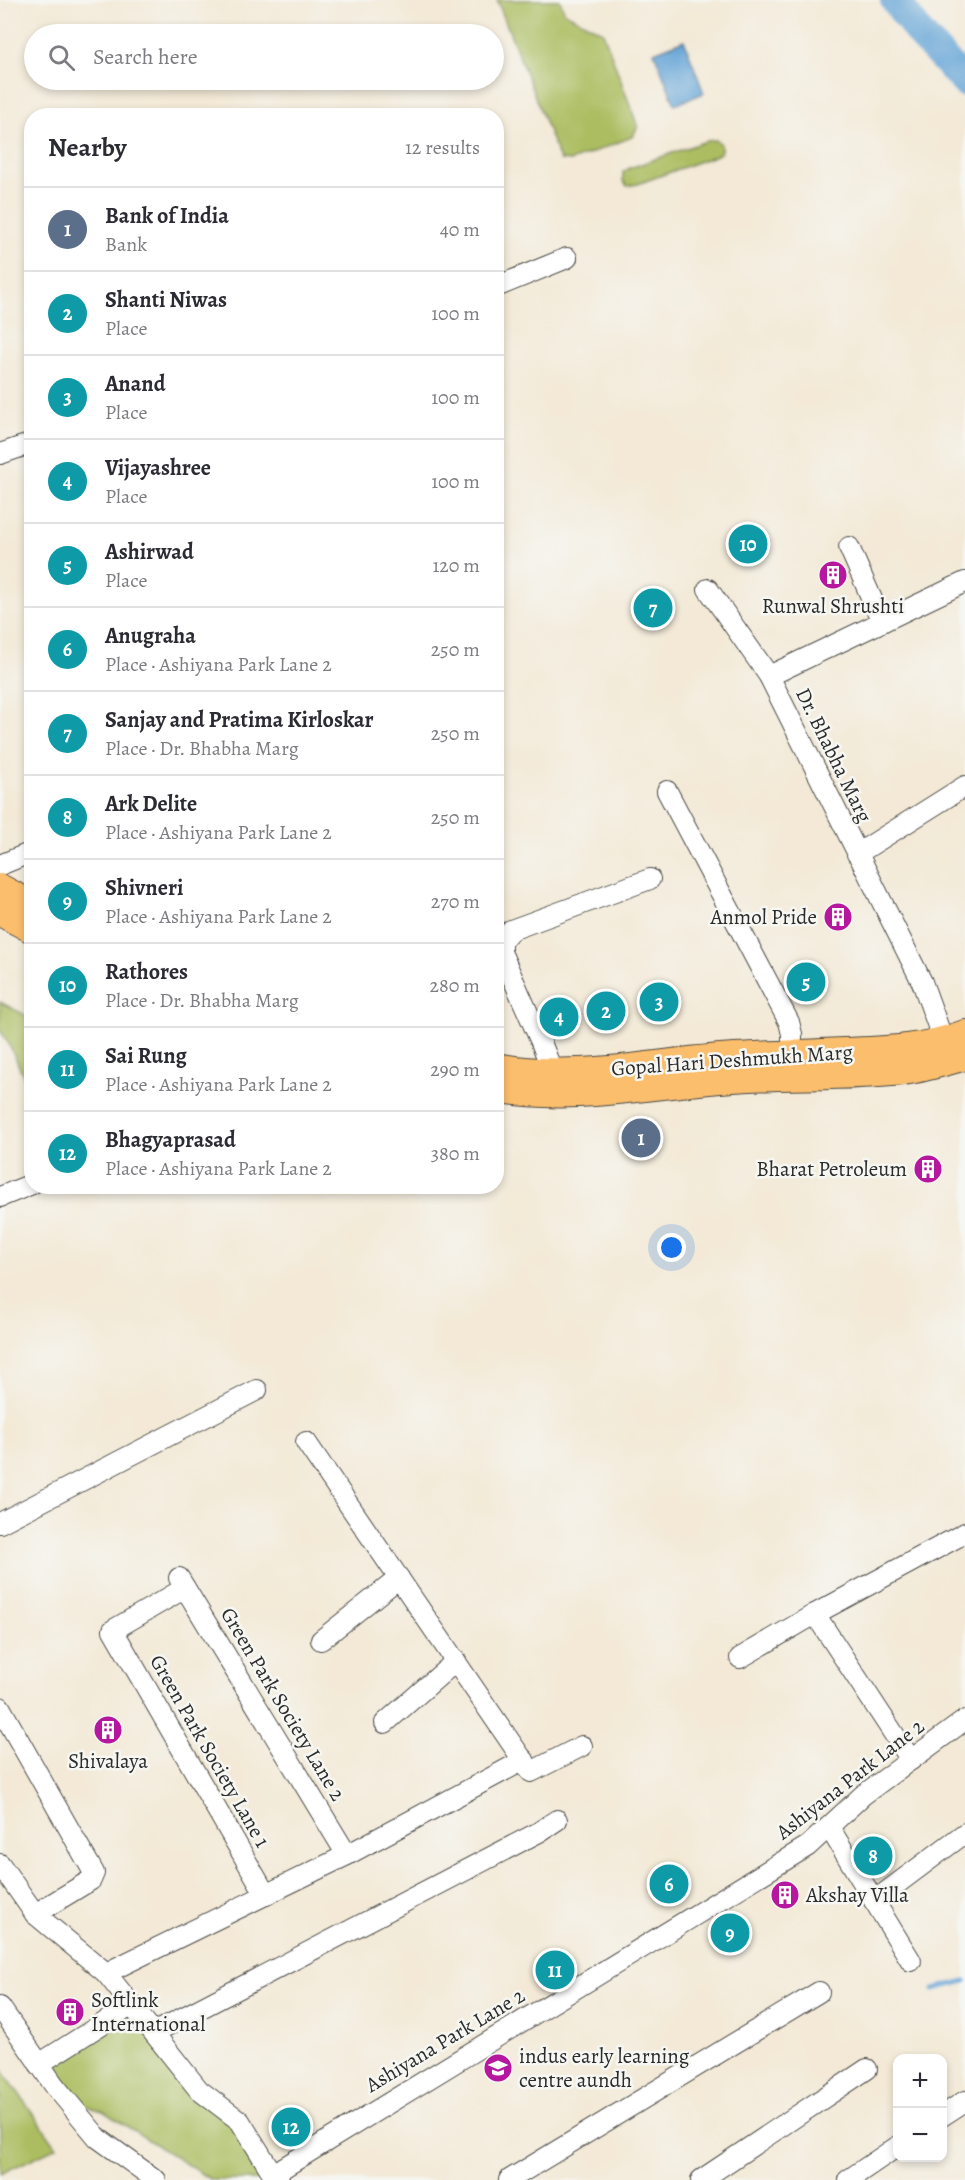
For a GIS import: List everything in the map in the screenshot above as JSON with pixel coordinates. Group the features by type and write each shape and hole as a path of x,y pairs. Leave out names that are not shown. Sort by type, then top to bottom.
{"main road":[{"path":"0,887 24,900"},
{"path":"0,913 24,926"},
{"name":"Gopal Hari Deshmukh Marg","path":"504,1068 580,1095 734,1079 835,1063 954,1036"},
{"name":"Gopal Hari Deshmukh Marg","path":"504,1087 541,1080 732,1056 792,1053 835,1063 902,1072 965,1057"}],"street":[{"path":"504,284 567,258"},
{"path":"0,454 24,446"},
{"path":"849,548 882,622"},
{"path":"769,676 965,582"},
{"name":"Dr. Bhabha Marg","path":"708,589 769,676 922,982 954,1036"},
{"name":"Dr. Bhabha Marg","path":"857,854 965,786"},
{"path":"667,791 789,1022 792,1034 792,1053"},
{"path":"0,865 24,855"},
{"path":"504,938 511,930 650,879"},
{"path":"504,959 541,1042 541,1080"},
{"path":"0,1197 24,1187"},
{"path":"0,1523 257,1390"},
{"path":"306,1442 531,1772 582,1746"},
{"path":"740,1658 815,1614 965,1533"},
{"path":"321,1640 399,1578"},
{"name":"Green Park Society Lane 1","path":"182,1583 113,1630 266,1895"},
{"name":"Green Park Society Lane 2","path":"182,1583 347,1855"},
{"path":"815,1614 911,1760"},
{"path":"385,1723 456,1661"},
{"path":"0,1707 94,1873 91,1880 35,1914"},
{"name":"Ashiyana Park Lane 2","path":"276,2177 808,1846 863,1795 965,1720"},
{"path":"106,1973 347,1855 524,1760"},
{"path":"155,2032 539,1832 557,1820"},
{"path":"829,1827 911,1961"},
{"path":"874,1901 965,1833"},
{"path":"0,1864 35,1914 106,1973 199,2090 240,2121 276,2177"},
{"path":"509,2180 819,1992"},
{"path":"39,2064 132,2005"},
{"path":"0,2007 54,2085 98,2138 156,2180"},
{"path":"701,2180 867,2069"},
{"path":"947,2113 965,2101"},
{"path":"848,2180 893,2149"}],"green space":[{"path":"497,0 560,0 565,13 603,32 638,127 632,137 571,161 560,160"},
{"path":"716,140 721,144 721,152 717,155 638,184 627,186 623,181 623,172 630,168 706,141"},
{"path":"0,1002 24,1014 24,1077 9,1044 0,1030"},
{"path":"132,2013 237,2125 278,2180 211,2180 103,2111 82,2105 52,2066"},
{"path":"0,2067 57,2147 0,2174"}],"water":[{"path":"684,40 704,93 675,105 654,52"}],"waterway":[{"path":"895,0 920,34 965,82"},
{"path":"934,1989 965,1981"}],"place":[{"name":"Rathores","path":"748,544"},
{"name":"Runwal Shrushti","path":"833,575"},
{"name":"Sanjay and Pratima Kirloskar","path":"653,608"},
{"name":"Anmol Pride","path":"838,917"},
{"name":"Ashirwad","path":"806,982"},
{"name":"Anand","path":"659,1002"},
{"name":"Shanti Niwas","path":"606,1011"},
{"name":"Vijayashree","path":"559,1017"},
{"name":"Bank of India","path":"641,1138"},
{"name":"Bharat Petroleum","path":"928,1169"},
{"name":"Shivalaya","path":"108,1730"},
{"name":"Ark Delite","path":"873,1856"},
{"name":"Anugraha","path":"669,1884"},
{"name":"Akshay Villa","path":"785,1895"},
{"name":"Shivneri","path":"730,1933"},
{"name":"Sai Rung","path":"555,1970"},
{"name":"Softlink International","path":"70,2012"},
{"name":"indus early learning centre aundh","path":"498,2068"},
{"name":"Bhagyaprasad","path":"291,2127"}]}
